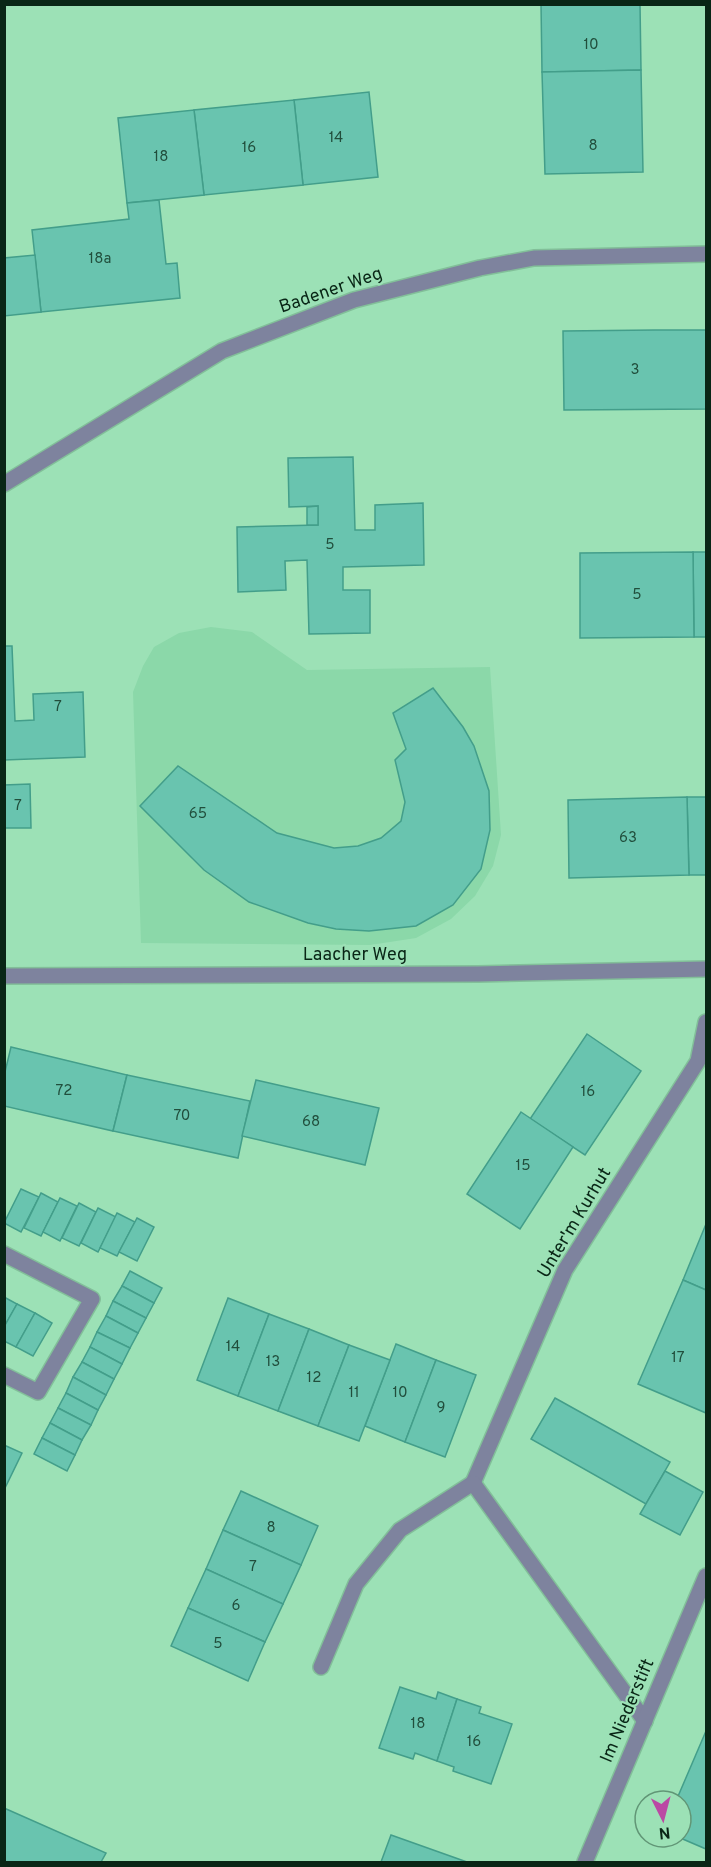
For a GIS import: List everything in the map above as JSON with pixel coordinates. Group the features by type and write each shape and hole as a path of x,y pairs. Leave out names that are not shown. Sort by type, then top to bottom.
{"street":[{"name":"Badener Weg","path":"4,484 222,351 354,300 480,268 534,258 706,254"},
{"path":"706,969 706,975"},
{"name":"Laacher Weg","path":"4,976 478,974 706,969"},
{"name":"Unter'm Kurhut","path":"473,1484 565,1270 698,1061 706,1022"},
{"path":"4,1254 92,1299 38,1392 4,1375"},
{"path":"321,1667 357,1584 400,1530 473,1484 645,1721"},
{"name":"Im Niederstift","path":"585,1863 706,1576"}],"shaded area":[{"path":"211,627 252,632 307,670 490,667 501,835 493,866 475,896 451,919 416,938 370,945 141,943 133,692 143,666 154,647 179,633"}],"building":[{"path":"541,4 640,4 641,70 542,72"},
{"path":"641,70 643,172 545,174 542,72"},
{"path":"369,92 378,177 303,185 294,100"},
{"path":"294,100 303,185 204,195 194,110"},
{"path":"194,110 204,195 127,203 118,118"},
{"path":"159,200 166,264 177,263 180,298 41,312 32,230 129,219 127,203"},
{"path":"35,255 41,312 4,316 4,258"},
{"path":"706,330 706,409 564,410 563,331"},
{"path":"353,457 355,530 375,530 375,505 423,503 424,565 343,567 343,590 370,590 370,633 309,634 307,560 285,561 286,590 238,592 237,527 318,525 318,506 289,507 288,458"},
{"path":"318,506 318,525 307,525 307,507"},
{"path":"693,552 706,552 706,637 694,637"},
{"path":"693,552 694,637 580,638 580,553"},
{"path":"4,646 12,646 15,721 34,720 33,694 83,692 85,757 4,760"},
{"path":"433,688 463,727 474,746 489,791 490,830 481,869 453,905 416,926 369,931 336,929 308,923 249,902 204,870 140,806 178,766 277,833 334,848 358,846 381,838 401,821 405,802 395,760 406,749 393,713"},
{"path":"30,784 31,828 4,828 4,785"},
{"path":"687,797 706,797 706,875 689,875"},
{"path":"687,797 689,875 569,878 568,800"},
{"path":"587,1034 641,1071 585,1155 530,1119"},
{"path":"11,1047 127,1075 113,1131 4,1106 4,1076"},
{"path":"127,1075 250,1101 238,1158 113,1131"},
{"path":"256,1080 379,1108 365,1165 242,1136"},
{"path":"521,1112 573,1147 520,1229 467,1194"},
{"path":"21,1189 39,1197 21,1232 4,1223"},
{"path":"41,1193 58,1202 41,1236 24,1228"},
{"path":"60,1198 77,1206 60,1241 43,1232"},
{"path":"79,1203 96,1212 79,1246 62,1238"},
{"path":"98,1208 116,1217 98,1252 81,1243"},
{"path":"117,1213 135,1222 117,1256 100,1248"},
{"path":"137,1218 154,1227 137,1261 119,1252"},
{"path":"706,1224 706,1290 683,1280"},
{"path":"130,1271 162,1288 154,1303 122,1286"},
{"path":"683,1280 706,1290 706,1413 638,1384"},
{"path":"122,1286 154,1303 146,1318 113,1301"},
{"path":"4,1297 17,1304 4,1327"},
{"path":"228,1298 269,1314 238,1396 197,1380"},
{"path":"113,1301 146,1318 138,1333 106,1316"},
{"path":"17,1304 35,1313 16,1347 4,1341 4,1327"},
{"path":"35,1313 52,1323 33,1356 16,1347"},
{"path":"269,1314 309,1329 278,1411 238,1396"},
{"path":"106,1316 138,1333 130,1348 97,1332"},
{"path":"309,1329 349,1345 318,1426 278,1411"},
{"path":"97,1332 130,1348 122,1364 90,1347"},
{"path":"396,1344 436,1360 405,1442 365,1426"},
{"path":"349,1345 390,1360 359,1441 318,1426"},
{"path":"90,1347 122,1364 114,1379 82,1362"},
{"path":"436,1360 476,1375 445,1457 405,1442"},
{"path":"82,1362 114,1379 106,1395 73,1377"},
{"path":"73,1377 106,1395 98,1410 66,1393"},
{"path":"66,1393 98,1410 91,1425 58,1408"},
{"path":"555,1398 670,1462 646,1504 531,1439"},
{"path":"58,1408 91,1425 82,1440 50,1423"},
{"path":"50,1423 82,1440 75,1455 42,1438"},
{"path":"42,1438 75,1455 67,1471 34,1454"},
{"path":"4,1445 22,1453 5,1488 4,1488"},
{"path":"665,1471 703,1492 680,1535 640,1514"},
{"path":"241,1491 318,1526 301,1565 223,1530"},
{"path":"223,1530 301,1565 283,1604 206,1569"},
{"path":"206,1569 283,1604 265,1642 188,1608"},
{"path":"188,1608 265,1642 248,1681 171,1646"},
{"path":"400,1687 436,1699 438,1692 457,1699 437,1761 415,1753 413,1759 379,1748"},
{"path":"457,1699 481,1707 479,1713 512,1724 491,1784 453,1771 454,1767 437,1761"},
{"path":"706,1731 706,1849 693,1843 693,1789 681,1789"},
{"path":"4,1808 106,1853 101,1862 4,1862"},
{"path":"391,1835 467,1862 381,1862"}]}
